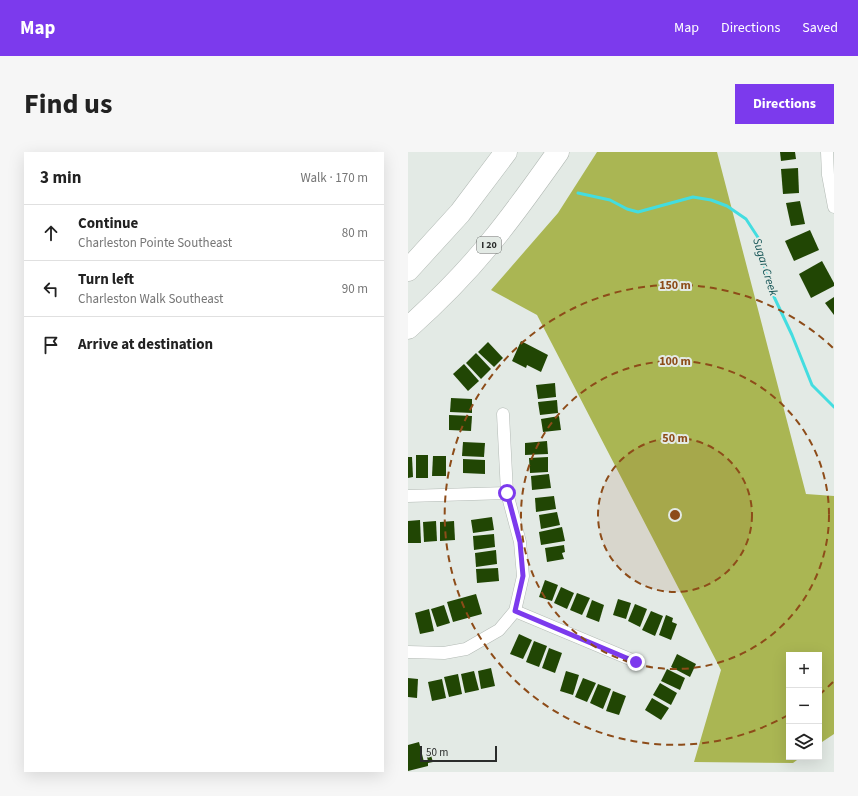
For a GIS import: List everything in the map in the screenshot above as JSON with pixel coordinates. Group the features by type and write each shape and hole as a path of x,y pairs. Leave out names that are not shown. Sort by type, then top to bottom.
{"highway":[{"path":"408,270 460,213 506,152"},
{"name":"I 20","path":"408,328 454,283 490,244 558,152"}],"street":[{"path":"827,152 828,175 834,207"},
{"path":"408,652 444,653 466,649 499,630 515,611 523,576 520,542 507,493 503,414"},
{"path":"408,496 507,493"},
{"path":"515,611 636,662"}],"green space":[{"path":"597,152 717,152 806,494 834,496 834,734 822,742 822,652 786,652 786,760 797,760 793,763 694,762 721,670 537,315 491,290 558,213"}],"building":[{"path":"780,152 795,152 796,159 781,161"},
{"path":"798,168 799,193 783,194 781,169"},
{"path":"800,201 805,224 791,226 786,203"},
{"path":"810,230 819,250 794,261 785,241"},
{"path":"822,261 834,283 834,286 811,298 799,274"},
{"path":"834,297 834,315 825,303"},
{"path":"521,341 548,355 541,372 527,365 526,368 512,361"},
{"path":"488,342 503,358 494,367 478,352"},
{"path":"476,353 491,369 481,379 466,363"},
{"path":"464,364 479,381 468,391 453,374"},
{"path":"555,383 556,397 538,399 536,385"},
{"path":"451,398 472,399 472,413 450,412"},
{"path":"557,400 558,413 540,415 538,402"},
{"path":"449,415 472,416 471,431 449,430"},
{"path":"559,416 561,430 543,432 541,419"},
{"path":"547,441 548,454 525,455 525,443"},
{"path":"463,442 485,443 484,457 462,456"},
{"path":"416,455 428,455 428,478 416,478"},
{"path":"433,456 446,456 446,476 432,476"},
{"path":"408,457 412,457 413,477 408,478"},
{"path":"548,457 548,472 530,473 529,458"},
{"path":"463,459 485,460 485,474 463,473"},
{"path":"549,474 551,488 532,490 531,476"},
{"path":"554,496 556,509 536,512 535,498"},
{"path":"557,512 560,525 541,529 539,515"},
{"path":"492,517 494,530 473,533 471,520"},
{"path":"420,520 421,543 408,543 408,521"},
{"path":"436,521 437,541 424,542 423,522"},
{"path":"454,521 455,540 440,541 440,522"},
{"path":"562,527 565,541 541,545 539,532"},
{"path":"494,534 495,547 474,550 473,536"},
{"path":"564,545 565,552 562,553 564,559 547,562 545,548"},
{"path":"496,550 497,564 476,567 475,553"},
{"path":"498,568 499,581 477,583 476,569"},
{"path":"545,580 558,585 552,601 539,597"},
{"path":"561,587 574,593 567,609 554,603"},
{"path":"577,593 590,598 582,615 570,610"},
{"path":"476,594 482,614 453,622 447,602"},
{"path":"618,599 631,603 626,619 613,615"},
{"path":"592,600 604,605 599,622 586,617"},
{"path":"635,604 647,609 640,627 628,621"},
{"path":"444,605 450,623 437,627 431,609"},
{"path":"429,609 434,631 420,634 415,613"},
{"path":"651,611 663,616 655,636 642,630"},
{"path":"666,615 673,618 672,622 677,624 671,640 659,635"},
{"path":"519,634 532,640 523,659 510,654"},
{"path":"534,641 547,646 539,667 526,662"},
{"path":"549,648 562,653 555,673 542,668"},
{"path":"677,654 696,664 690,677 671,667"},
{"path":"491,668 495,686 481,689 478,671"},
{"path":"667,669 685,678 680,690 661,681"},
{"path":"474,671 479,690 465,693 461,674"},
{"path":"566,671 579,675 573,695 560,691"},
{"path":"458,674 462,694 449,697 444,677"},
{"path":"408,678 418,679 417,698 408,697"},
{"path":"583,678 596,683 587,702 575,697"},
{"path":"442,679 446,698 432,701 428,682"},
{"path":"660,683 677,693 671,705 653,695"},
{"path":"598,684 611,689 603,709 590,703"},
{"path":"613,691 626,696 619,715 606,711"},
{"path":"652,698 669,708 661,720 645,710"},
{"path":"419,742 424,762 428,761 426,753 430,752 433,762 428,763 428,766 408,771 408,745"}],"waterway":[{"name":"Sugar Creek","path":"578,193 610,200 627,209 638,212 693,197 711,200 727,206 746,219 759,239 768,284 792,335 812,385 834,407"}],"route":[{"path":"507,493 520,542 523,576 515,611 636,662"}]}
